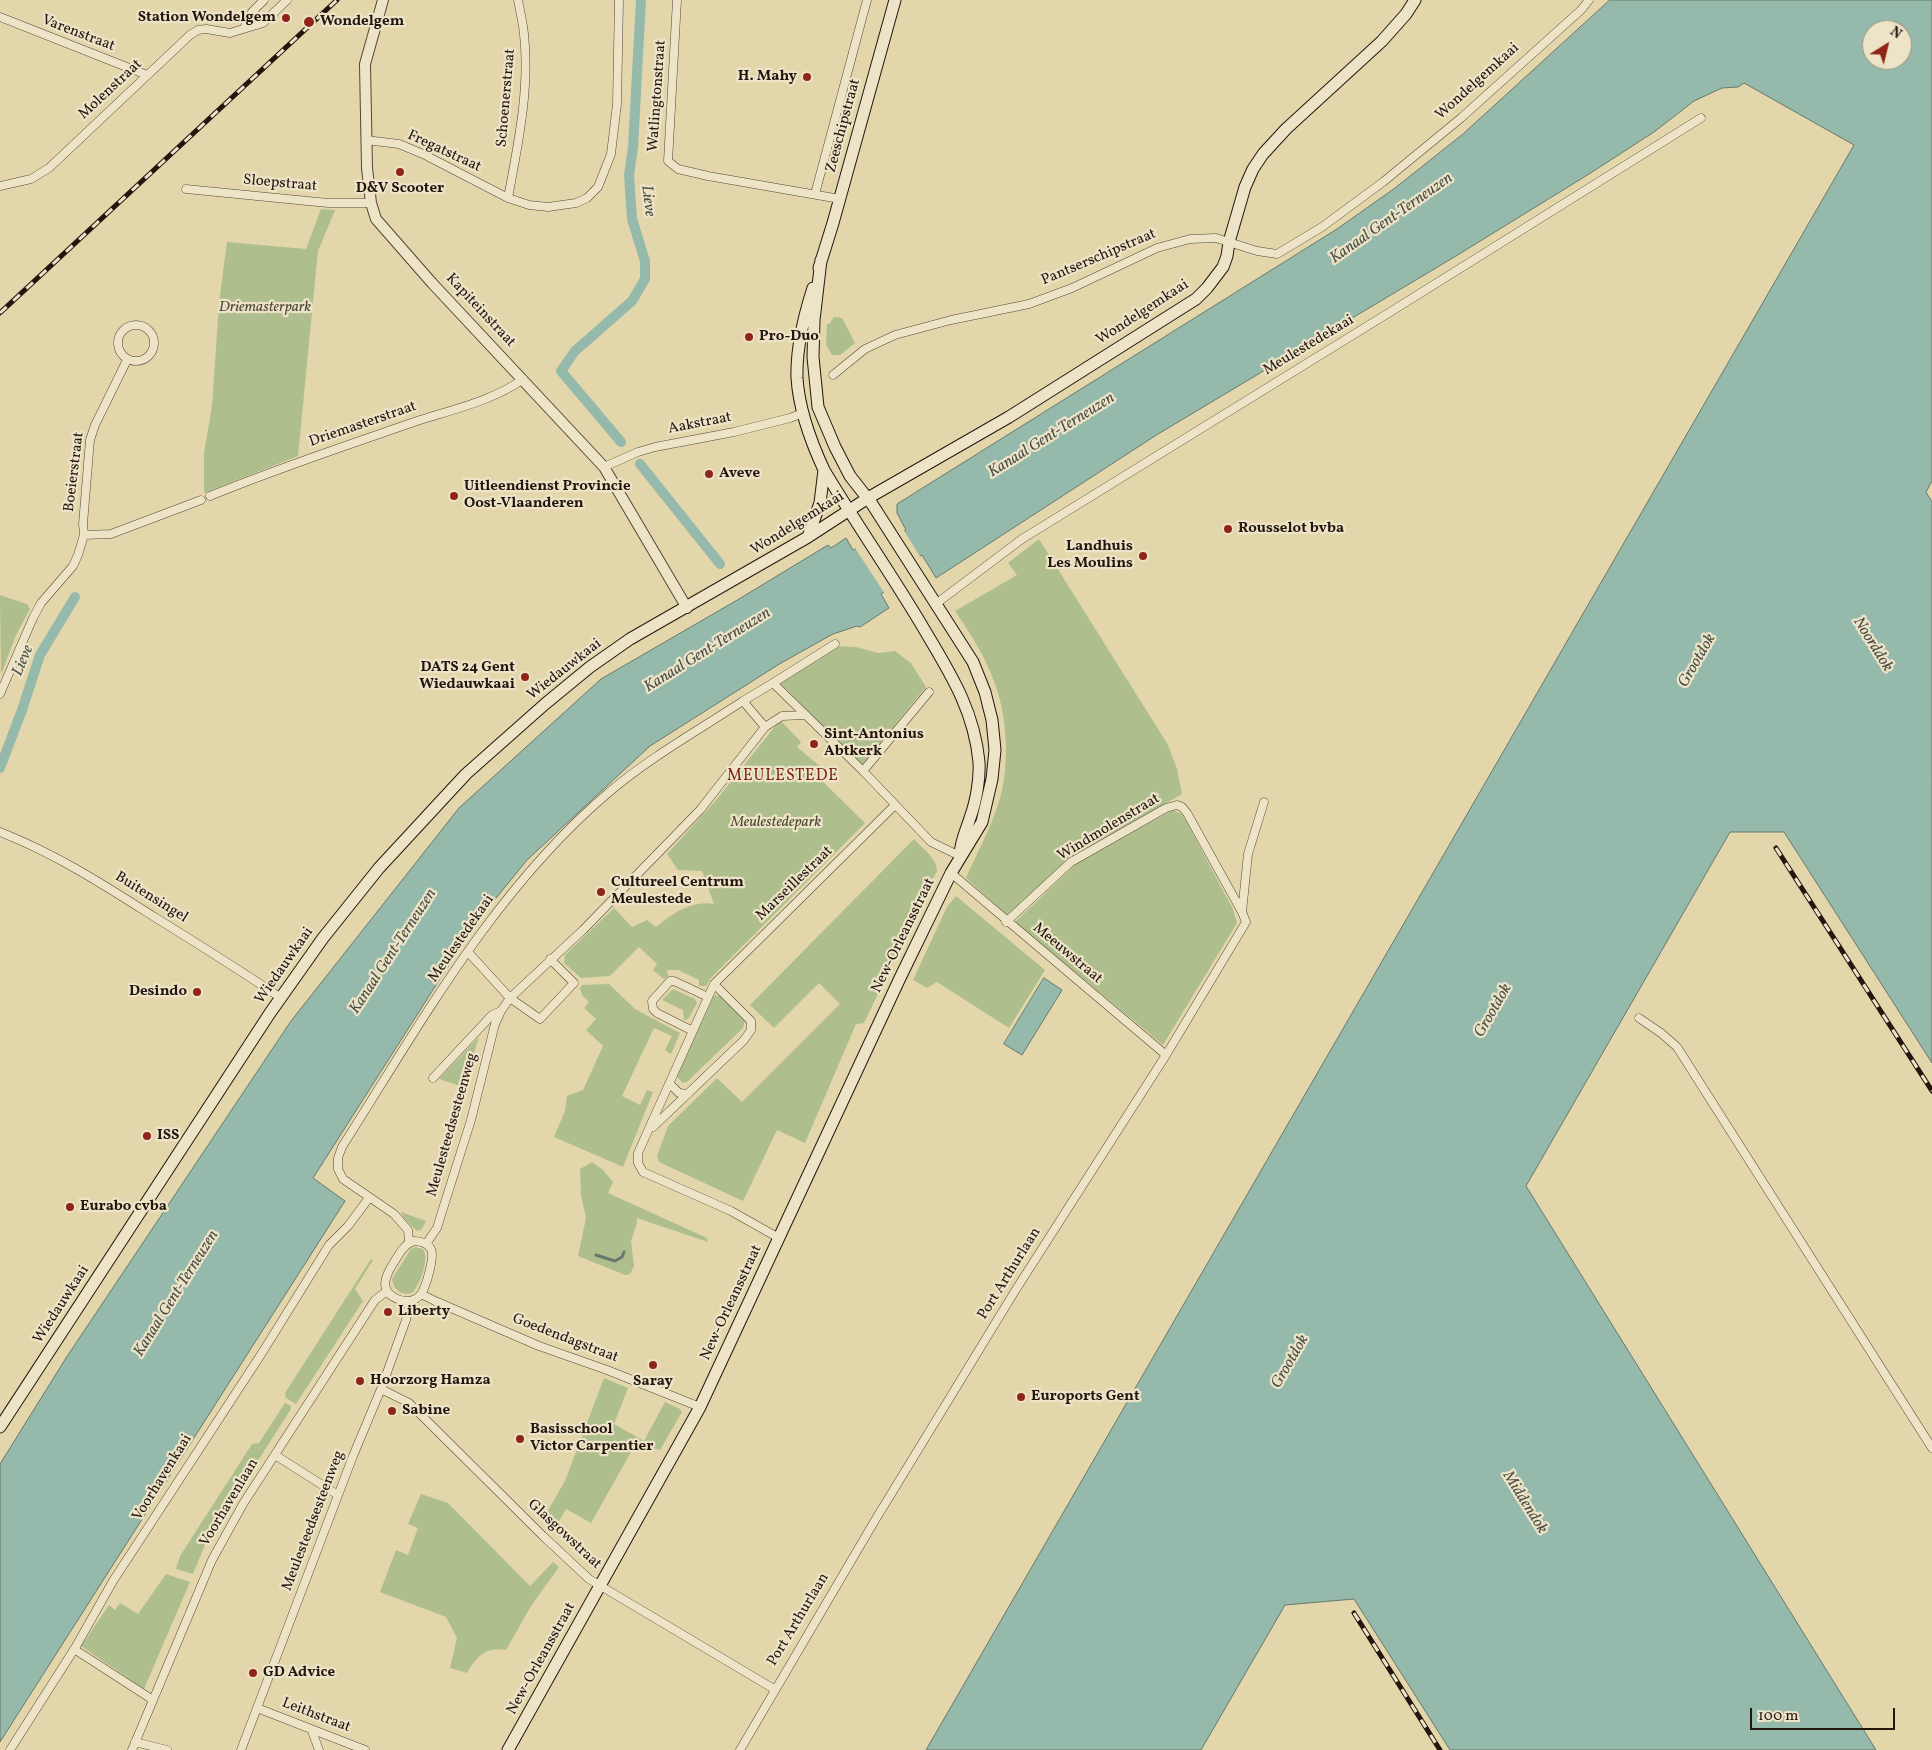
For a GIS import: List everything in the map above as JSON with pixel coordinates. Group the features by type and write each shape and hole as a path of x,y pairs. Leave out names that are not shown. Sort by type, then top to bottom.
{"main road":[{"name":"Zeeschipstraat","path":"849,511 824,470 812,445 803,413 797,379 799,350 809,299 840,199 895,0"},
{"path":"1229,242 1245,187 1263,154 1286,129 1382,41 1406,14 1415,0"},
{"name":"Wondelgemkaai","path":"687,608 808,537 868,498 1009,417 1196,299 1212,283 1223,267 1229,242"},
{"name":"Zeeschipstraat","path":"821,260 814,320 814,357 818,407 850,476 868,498"},
{"path":"808,537 820,503 824,470"},
{"name":"New-Orleansstraat","path":"508,1750 700,1407 951,874 982,822 990,788 995,750 992,720 985,692 973,662 868,498"},
{"name":"New-Orleansstraat","path":"849,511 907,601 963,698 974,730 979,764 971,817 961,841 960,856"},
{"name":"Wiedauwkaai","path":"0,1427 281,998 323,938 379,868 466,774 544,704 590,667 630,640 687,608"}],"street":[{"path":"244,28 252,12 264,0"},
{"name":"Molenstraat","path":"0,186 31,179 49,168 190,35 198,30 206,29 230,33 263,23 287,0"},
{"name":"Kapiteinstraat","path":"383,0 365,64 366,140 371,203 376,220 604,467 687,608"},
{"name":"Schoenerstraat","path":"508,198 517,150 526,73 524,32 518,0"},
{"name":"Fregatstraat","path":"366,140 399,144 423,154 508,198 529,205 548,207 582,201 591,196 598,187 611,154 618,104 618,0"},
{"name":"Watlingtonstraat","path":"677,0 668,161 678,169 708,176 840,199"},
{"path":"815,194 867,0"},
{"name":"Wondelgemkaai","path":"1229,242 1257,251 1277,254 1322,227 1383,182 1461,118 1581,10 1589,0"},
{"name":"Varenstraat","path":"0,17 147,75"},
{"name":"Meulestedekaai","path":"937,603 1022,539 1701,118"},
{"name":"Sloepstraat","path":"186,189 328,202 371,203"},
{"name":"Pantserschipstraat","path":"833,375 865,349 895,335 951,320 1029,304 1089,281 1157,248 1190,239 1216,238 1229,242"},
{"path":"140,324 153,335 152,353 138,362 127,360 120,353 117,338 123,329 130,325 140,324"},
{"name":"Boeierstraat","path":"0,694 41,603 73,566 78,555 84,535 83,524 90,440 95,425 127,360"},
{"name":"Driemasterstraat","path":"210,496 320,454 475,401 509,388 523,379"},
{"name":"Aakstraat","path":"604,467 638,452 655,447 734,432 803,413"},
{"name":"Boeierstraat","path":"84,535 111,534 201,500"},
{"path":"835,644 773,683 863,771 931,842 960,856"},
{"name":"Meulestedekaai","path":"410,1242 408,1230 394,1214 367,1200 343,1179 338,1169 338,1158 342,1147 468,952 512,892 539,860 601,800 639,769 773,683"},
{"path":"863,771 929,692"},
{"path":"742,702 765,727 782,716 804,714"},
{"name":"Meulesteedsesteenweg","path":"426,1244 436,1228 443,1208 471,1120 495,1024 501,1011 510,998 583,930 700,810 765,727"},
{"name":"Port Arthurlaan","path":"740,1750 774,1689 1010,1300 1166,1055 1246,922 1242,912 1248,854 1264,802"},
{"name":"Marseillestraat","path":"779,1238 731,1211 643,1172 638,1163 638,1154 714,984 896,805"},
{"name":"Windmolenstraat","path":"1006,922 1071,862 1166,808 1177,805 1182,807 1187,813 1242,912"},
{"name":"Buitensingel","path":"0,832 36,846 70,864 229,963 281,998"},
{"name":"Meeuwstraat","path":"951,874 1166,1055"},
{"path":"468,952 510,998 540,1019 574,983 550,959"},
{"path":"693,1031 657,1013 652,1009 652,1001 670,981 674,981 708,997"},
{"name":"Marseillestraat","path":"650,1130 744,1040 751,1030 751,1021 714,984"},
{"name":"Meulesteedsesteenweg","path":"433,1078 492,1015 501,1011"},
{"path":"1639,1018 1661,1032 1677,1047 1932,1448"},
{"path":"670,1084 678,1093 688,1094"},
{"name":"Voorhavenkaai","path":"10,1750 74,1649 113,1581 262,1353 329,1245 348,1226 367,1200"},
{"path":"421,1241 426,1244 432,1250 432,1258 421,1294 410,1301 392,1296 387,1291 385,1278 404,1247 410,1242 421,1241"},
{"name":"Voorhavenlaan","path":"132,1750 212,1560 243,1504 375,1300 387,1291"},
{"name":"Goedendagstraat","path":"421,1294 539,1346 608,1370 700,1407"},
{"name":"Meulesteedsesteenweg","path":"240,1750 381,1389 406,1320 410,1301"},
{"name":"Glasgowstraat","path":"381,1389 409,1403 549,1542 589,1579 774,1689"},
{"path":"275,1454 338,1495"},
{"path":"74,1649 152,1700"},
{"name":"Leithstraat","path":"257,1708 365,1750"},
{"path":"312,1730 319,1750"},
{"path":"135,1742 167,1750"}],"green space":[{"name":"Driemasterpark","path":"321,209 335,210 318,251 298,456 204,493 204,453 212,406 219,303 227,242 306,249"},
{"path":"834,317 842,318 855,343 840,355 832,355 826,345 827,324"},
{"path":"1039,539 1168,745 1177,769 1182,794 1068,860 1007,915 966,878 988,831 1001,796 1006,756 1003,715 999,696 986,662 955,611 1017,575 1008,563"},
{"path":"0,595 27,604 30,609 16,635 1,675"},
{"path":"835,646 856,647 878,653 895,651 911,663 926,687 862,765 781,684 782,681"},
{"name":"Meulestedepark","path":"780,720 801,742 797,747 821,767 815,774 865,823 710,979 706,986 699,986 699,980 678,970 667,970 668,976 664,979 653,970 657,964 639,947 610,976 581,978 564,963 565,955 614,908 632,927 647,920 656,927 669,917 690,906 706,903 714,904 702,871 678,870 667,854 717,799"},
{"path":"1173,810 1181,814 1186,821 1233,909 1237,923 1163,1045 1015,922 1076,864"},
{"path":"914,839 935,862 937,871 864,1023 856,1024 805,1143 777,1130 743,1201 659,1162 657,1156 668,1126 717,1078 742,1102 840,1004 819,983 774,1028 750,1005"},
{"path":"956,896 1045,970 1009,1028 937,982 927,988 913,980 947,907"},
{"path":"609,984 635,1009 680,1033 671,1054 665,1050 672,1036 654,1028 622,1096 640,1105 647,1090 653,1092 623,1167 554,1137 565,1111 567,1096 583,1090 603,1046 586,1030 596,1019 584,1008 589,1002 582,995 580,988 582,985"},
{"path":"673,989 695,999 697,1003 688,1019 684,1020 683,1010 662,1000"},
{"path":"714,995 722,996 745,1021 743,1028 687,1082 683,1083 676,1076"},
{"path":"479,1037 463,1087 439,1079"},
{"path":"592,1162 603,1170 613,1182 608,1193 707,1238 708,1242 637,1218 631,1241 634,1266 630,1274 625,1275 578,1256 586,1218 581,1195 580,1169"},
{"path":"401,1212 426,1221 422,1229 417,1231 404,1218"},
{"path":"415,1247 423,1249 425,1265 421,1278 412,1293 401,1293 394,1286 392,1279 411,1249"},
{"path":"371,1259 373,1260 355,1289 363,1301 296,1404 286,1398 285,1393"},
{"path":"604,1378 628,1388 614,1424 644,1441 665,1402 680,1409 682,1412 660,1450 636,1443 591,1523 566,1509 553,1532 542,1521 565,1481"},
{"path":"285,1403 291,1406 291,1409 207,1540 193,1574 176,1569 180,1556 252,1444 259,1443"},
{"path":"421,1494 448,1503 530,1586 553,1562 559,1567 531,1606 506,1650 487,1651 474,1662 467,1673 450,1668 457,1638 446,1617 380,1592 396,1550 408,1555 418,1528 408,1524"},
{"path":"166,1574 190,1582 144,1689 81,1646 109,1605 115,1610 120,1603 138,1614"}],"water":[{"path":"1610,0 1932,0 1932,481 1926,492 1932,502 1932,1063 1784,832 1730,832 1526,1186 1876,1750 1450,1750 1354,1599 1285,1605 1201,1750 926,1750 1854,145 1744,83 1738,87 1722,88 1694,101 1654,132 1589,174 1456,256 1158,434 936,578 922,555 881,580 887,590 881,594 889,608 860,627 857,626 833,634 781,663 650,746 527,860 475,924 313,1178 345,1201 0,1742 0,1464 66,1358 291,1021 459,808 601,679 828,545 831,548 846,538 853,550 859,547 865,555 906,530 897,513 897,504 1337,229 1395,188 1463,134"},
{"path":"1044,978 1062,990 1022,1055 1004,1044"}],"pier":[{"path":"903,529 921,558 884,581 889,590 885,594 855,548 860,545 865,552"}],"waterway":[{"name":"Lieve","path":"621,442 561,371 575,351 632,301 645,279 645,261 632,219 629,175 633,147 641,0"},
{"path":"640,464 720,564"},
{"name":"Lieve","path":"0,768 40,655 75,597"},
{"path":"596,1255 615,1261 622,1257 624,1252"}],"railway":[{"path":"0,313 337,0"},
{"path":"1776,848 1932,1091"},
{"path":"1354,1613 1440,1750"}],"place":[{"name":"Station Wondelgem","path":"286,18"},
{"name":"Wondelgem","path":"309,22"},
{"name":"H. Mahy","path":"807,77"},
{"name":"D&V Scooter","path":"400,172"},
{"name":"Pro-Duo","path":"749,337"},
{"name":"Aveve","path":"709,474"},
{"name":"Uitleendienst Provincie Oost-Vlaanderen","path":"454,496"},
{"name":"Rousselot bvba","path":"1228,529"},
{"name":"Landhuis Les Moulins","path":"1143,556"},
{"name":"DATS 24 Gent Wiedauwkaai","path":"525,677"},
{"name":"Sint-Antonius Abtkerk","path":"814,744"},
{"name":"Cultureel Centrum Meulestede","path":"601,892"},
{"name":"Desindo","path":"197,992"},
{"name":"ISS","path":"147,1136"},
{"name":"Eurabo cvba","path":"70,1207"},
{"name":"Liberty","path":"388,1312"},
{"name":"Saray","path":"653,1365"},
{"name":"Hoorzorg Hamza","path":"360,1381"},
{"name":"Euroports Gent","path":"1021,1397"},
{"name":"Sabine","path":"392,1411"},
{"name":"Basisschool Victor Carpentier","path":"520,1439"},
{"name":"GD Advice","path":"253,1673"}],"district":[{"name":"MEULESTEDE","path":"783,777"}],"water label":[{"name":"Kanaal Gent-Terneuzen","path":"1392,219"},
{"name":"Kanaal Gent-Terneuzen","path":"1052,436"},
{"name":"Noorddok","path":"1872,645"},
{"name":"Kanaal Gent-Terneuzen","path":"708,651"},
{"name":"Grootdok","path":"1698,661"},
{"name":"Kanaal Gent-Terneuzen","path":"394,952"},
{"name":"Grootdok","path":"1494,1011"},
{"name":"Kanaal Gent-Terneuzen","path":"177,1294"},
{"name":"Grootdok","path":"1291,1362"},
{"name":"Middendok","path":"1524,1503"}]}
